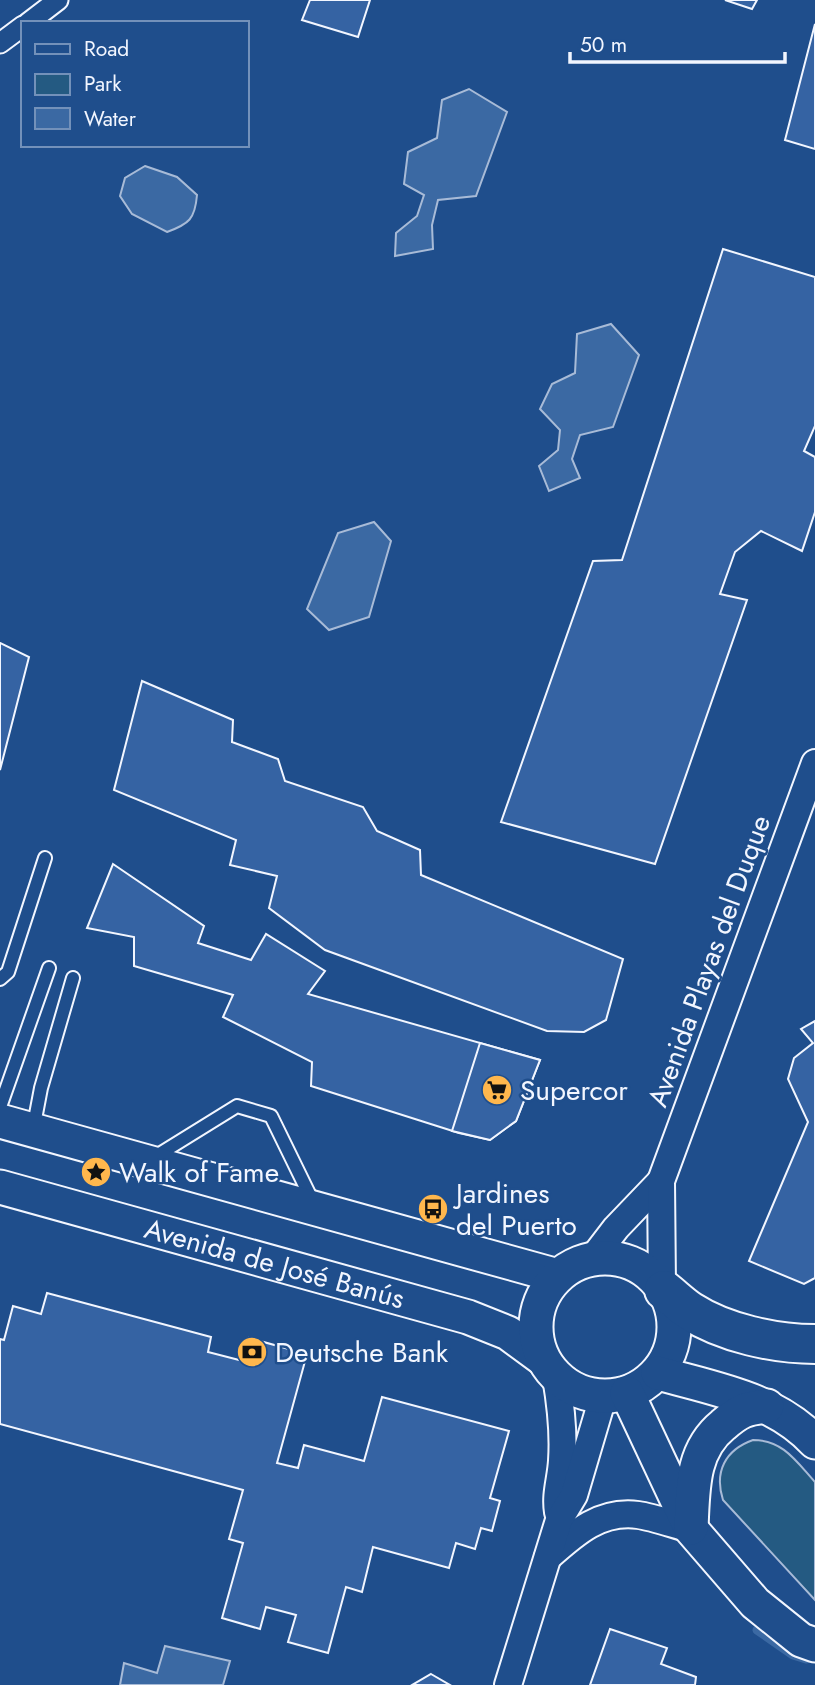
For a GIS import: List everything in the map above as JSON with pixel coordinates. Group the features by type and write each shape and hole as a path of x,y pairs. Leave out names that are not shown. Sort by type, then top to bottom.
{"highway":[{"path":"663,1289 691,1312 740,1333 788,1344 815,1344"}],"street":[{"path":"30,21 58,0"},
{"path":"0,43 21,27"},
{"name":"Avenida Playas del Duque","path":"663,1289 661,1181 815,763"},
{"path":"0,1121 558,1276"},
{"name":"Avenida Playas del Duque","path":"593,1258 641,1199 661,1181"},
{"name":"Avenida de José Banús","path":"0,1187 468,1317 508,1333 549,1367"},
{"path":"549,1367 569,1387 585,1394 615,1395 643,1385 657,1373 668,1357 673,1340 675,1322 663,1289 649,1273 632,1263 613,1258 593,1258 558,1276 539,1303 536,1340 549,1367 564,1422 562,1465 556,1500 559,1520"},
{"path":"657,1373 731,1393 767,1406 794,1423 815,1442"},
{"path":"508,1685 559,1520 574,1495 615,1395"},
{"path":"615,1395 691,1529 755,1603 801,1640 815,1645"},
{"path":"691,1529 696,1469 702,1449 712,1433 736,1414 747,1408 767,1406"},
{"path":"547,1558 578,1530 617,1515 640,1516 691,1529"}],"lane":[{"path":"0,979 8,972 45,858"},
{"path":"0,1107 49,968"},
{"path":"33,1130 41,1088 73,978"},
{"path":"147,1162 237,1106 271,1116 316,1209"}],"green space":[{"path":"753,1440 781,1448 795,1459 815,1482 815,1600 723,1500 720,1480 724,1463 735,1450"}],"water":[{"path":"469,89 507,112 476,196 438,200 432,225 433,249 395,256 396,233 417,216 424,195 404,184 408,152 437,138 442,100"},
{"path":"145,166 177,177 197,195 195,210 190,220 167,232 132,214 120,196 125,178"},
{"path":"611,324 639,355 613,427 580,435 572,459 580,478 549,491 539,466 558,450 560,430 540,409 552,384 575,373 577,334"},
{"path":"374,522 391,541 369,617 329,630 307,609 338,533"},
{"path":"165,1646 230,1661 223,1685 120,1685 124,1663 157,1673"}],"building":[{"path":"310,0 370,0 358,37 302,20"},
{"path":"725,0 757,0 752,9"},
{"path":"815,24 815,149 785,140"},
{"path":"723,249 815,277 815,426 804,451 815,457 815,512 802,551 761,531 735,552 720,594 747,600 655,864 501,822 593,561 622,560"},
{"path":"0,643 29,657 0,770"},
{"path":"142,681 233,720 232,742 278,759 285,781 363,807 377,831 420,850 421,875 623,959 606,1020 584,1032 547,1031 325,950 269,908 277,876 230,865 236,840 114,790"},
{"path":"113,864 204,926 198,943 251,960 266,934 325,971 308,994 540,1060 516,1121 490,1140 459,1133 311,1086 312,1062 223,1017 233,995 134,966 134,937 87,928"},
{"path":"815,1021 815,1278 804,1284 749,1261 808,1122 788,1079 794,1058 813,1043 801,1029"},
{"name":"Supercor","path":"480,1043 540,1060 516,1121 490,1140 452,1131"},
{"path":"47,1293 211,1337 208,1352 243,1361 249,1338 307,1354 277,1463 298,1468 304,1445 364,1461 382,1397 509,1431 490,1498 500,1501 492,1531 481,1528 475,1549 456,1543 449,1568 373,1547 362,1592 346,1587 328,1653 288,1642 296,1615 266,1607 260,1629 222,1618 243,1543 229,1539 243,1490 0,1424 0,1339 4,1340 13,1306 41,1314"},
{"path":"610,1629 667,1648 661,1664 696,1677 695,1685 590,1685"},
{"path":"431,1674 450,1685 412,1685"}],"waterway":[{"path":"757,1630 793,1655 806,1659"}],"place":[{"name":"Supercor","path":"497,1090"},
{"name":"Walk of Fame","path":"96,1172"},
{"name":"Jardines del Puerto","path":"433,1209"},
{"name":"Deutsche Bank","path":"252,1352"}]}
